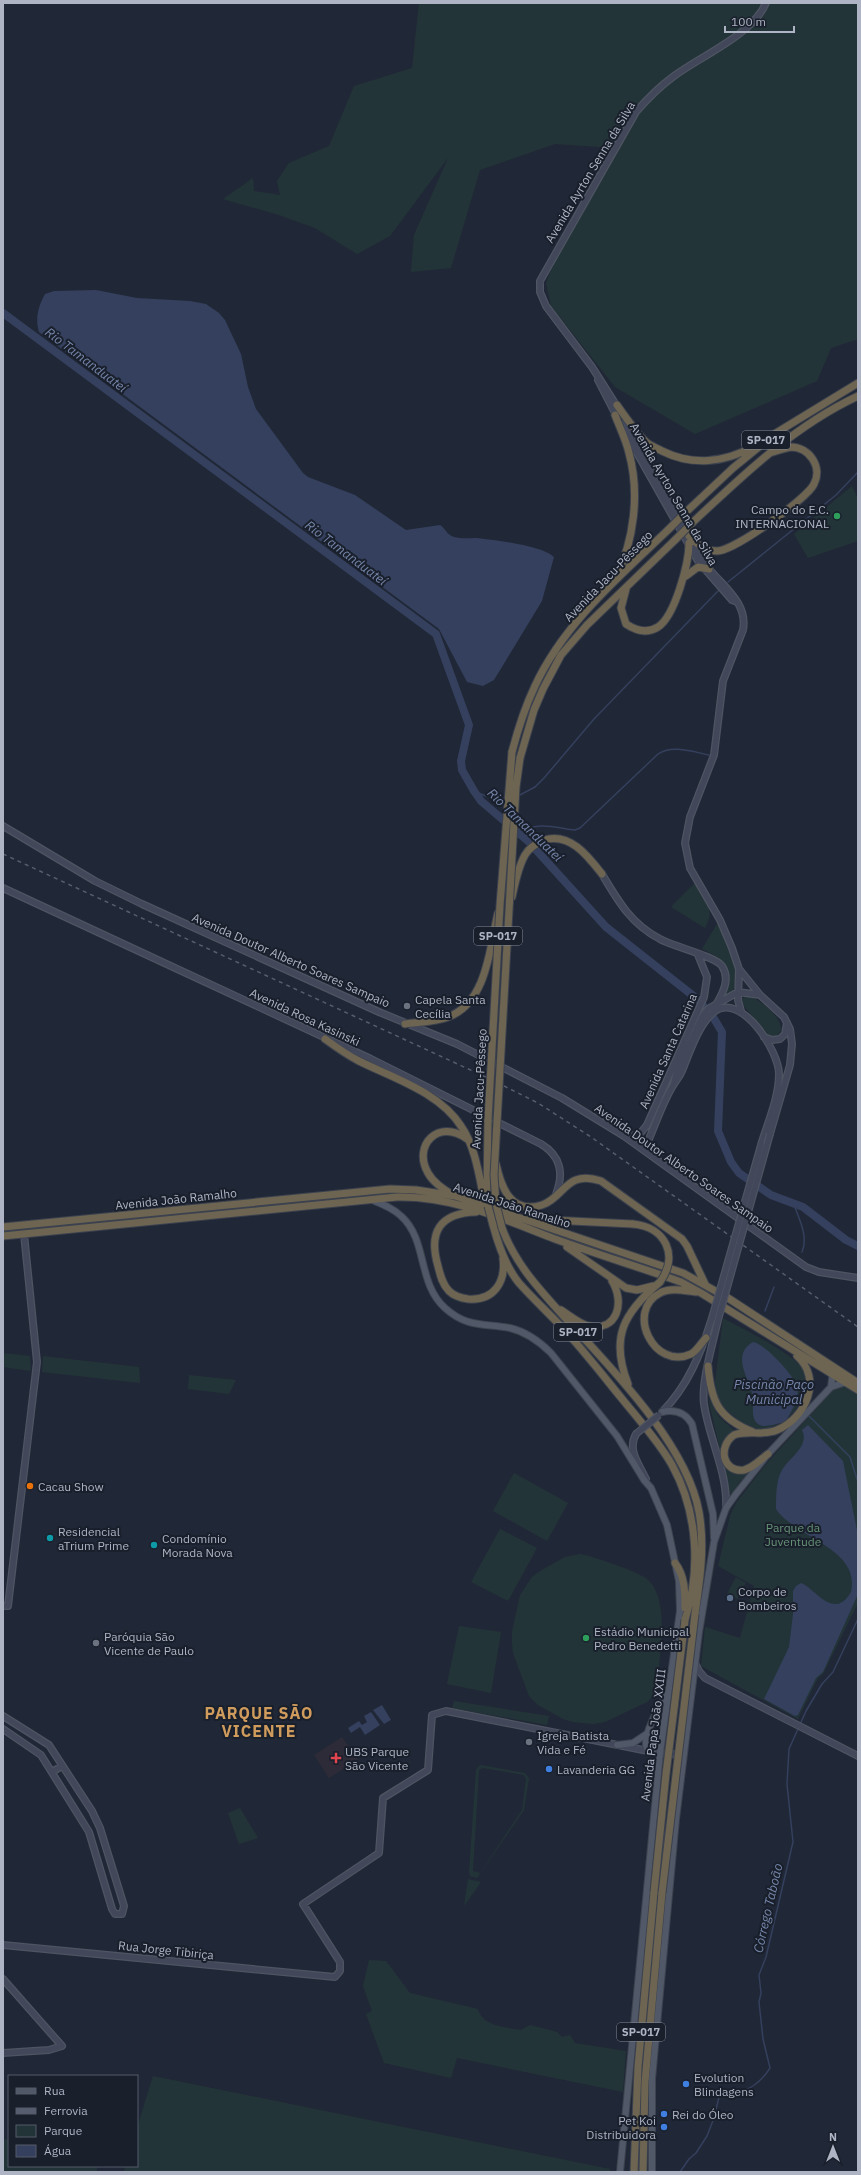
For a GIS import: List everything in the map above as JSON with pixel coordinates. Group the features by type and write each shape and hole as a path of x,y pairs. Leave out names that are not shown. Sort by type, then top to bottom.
{"highway":[{"name":"Avenida Jacu-Pêssego","path":"493,1225 486,1209 486,1174 500,905 512,752 526,706 545,667 577,621 686,512 733,468 776,433 858,383"},
{"name":"Avenida Jacu-Pêssego","path":"502,1228 496,1204 495,1160 516,787 520,758 534,710 561,655 582,630 692,523 751,468 770,453 825,414 858,396"},
{"path":"617,405 647,443 678,458 690,461 730,458 742,453 776,433"},
{"path":"614,583 623,563 632,534 634,483 629,452 615,415"},
{"path":"627,586 622,600 622,616 626,624 635,630 647,630 658,627 664,621 683,580 687,566 689,540 703,548 717,551 726,550 748,538 810,491 816,479 817,472 816,465 808,454 803,450 789,447 770,453"},
{"path":"683,580 694,569 701,567 709,568"},
{"path":"509,907 525,856 535,845 549,839 564,840 578,848 602,874"},
{"path":"405,1024 439,1020 459,1012 474,998 479,988 500,905"},
{"path":"325,1039 357,1060 423,1092 436,1100 455,1116 468,1140 486,1209 454,1214 442,1223 437,1230 434,1248 442,1279 449,1291 456,1296 472,1299 489,1296 501,1284 504,1274 503,1254"},
{"path":"455,1196 440,1187 426,1169 425,1152 429,1139 440,1131 448,1130 460,1133 468,1140"},
{"path":"495,1160 502,1188 511,1199 525,1206 542,1205 569,1184 580,1180 590,1179 601,1182 682,1239 687,1246 705,1284"},
{"name":"Avenida João Ramalho","path":"3,1227 390,1189 416,1190 455,1196 682,1273 705,1284 833,1370 846,1382 858,1390"},
{"name":"Avenida João Ramalho","path":"3,1236 397,1197 426,1198 450,1202 486,1209 553,1238 653,1272 701,1293 788,1347 858,1383"},
{"path":"520,1218 633,1224 653,1229 662,1237 666,1244 669,1260 665,1276 635,1306 621,1336 620,1356 631,1390"},
{"path":"19,1225 24,1234"},
{"name":"Avenida Papa João XXIII","path":"493,1225 503,1254 518,1281 570,1335 656,1441 672,1464 681,1483 692,1516 694,1542 691,1594 685,1620 667,1760 645,2082 643,2172"},
{"name":"Avenida Papa João XXIII","path":"502,1228 520,1265 553,1305 631,1390 661,1432 680,1463 696,1499 702,1536 701,1564 658,1892 638,2067 634,2171"},
{"path":"553,1238 582,1256 621,1286 632,1289 642,1289 657,1284"},
{"path":"553,1305 587,1325 603,1325 614,1318 619,1305 619,1295 610,1277"},
{"path":"701,1293 677,1290 660,1293 650,1302 646,1311 644,1326 649,1340 657,1349 671,1356 691,1354 706,1338"},
{"path":"768,1454 745,1470 734,1468 724,1458 724,1447 731,1437 739,1433 755,1433 777,1430 796,1420 810,1388 809,1371 788,1347"},
{"path":"708,1366 711,1394 715,1404 731,1421 755,1433"},
{"path":"675,1562 681,1571 684,1580 685,1620"}],"main road":[{"name":"Avenida Ayrton Senna da Silva","path":"737,602 732,600 701,567 689,540 617,405 592,367 542,299 539,286 542,278 636,112 649,97 674,76 747,29 758,18 766,3"},
{"name":"Avenida Ayrton Senna da Silva","path":"592,367 615,415 689,540 709,568 735,597 743,615 744,630 724,681 714,755 690,817 685,843 690,868 722,924 739,969 760,995"},
{"name":"Avenida Doutor Alberto Soares Sampaio","path":"3,826 115,891 405,1024 480,1056 562,1098 624,1136 806,1267 819,1272 858,1278"},
{"path":"602,874 619,904 630,916 658,938 698,955 717,961 724,970 725,987 717,1003"},
{"name":"Avenida Rosa Kasinski","path":"3,888 325,1039 548,1148 553,1153 560,1166 561,1180 554,1196"},
{"name":"Avenida Santa Catarina","path":"644,1150 674,1084 677,1070 702,1018 707,982 706,969 698,955"},
{"name":"Avenida Ayrton Senna da Silva","path":"739,969 738,1003 741,1011"},
{"path":"649,1485 632,1451 632,1441 636,1434 661,1414 674,1400 687,1382 715,1319 770,1134 792,1051 792,1036 787,1022 781,1013 760,995 738,992"},
{"name":"Avenida Santa Catarina","path":"624,1136 639,1134 647,1125 702,1018 713,1010 717,1003 738,992"},
{"path":"713,1010 723,1008 741,1011 763,1035 774,1053 779,1072 778,1082 715,1319 704,1389 704,1404 725,1484 726,1508"},
{"path":"763,1035 772,1040 780,1040 785,1034 787,1022"},
{"name":"Avenida Papa João XXIII","path":"372,1200 395,1211 411,1227 418,1245 428,1282 444,1307 454,1315 471,1324 511,1328 526,1334 542,1344 617,1436 644,1480 649,1485 667,1525 680,1592 680,1611 660,1753 620,2172"},
{"path":"5,1606 37,1362 24,1234"},
{"path":"830,1387 833,1370"},
{"path":"652,2172 652,2079 683,1755 695,1662 714,1542 726,1508 796,1420 830,1387 846,1382"},
{"path":"661,1414 671,1411 680,1412 686,1416 692,1424 710,1500 714,1542"},
{"path":"695,1662 697,1669 705,1678 858,1756"},
{"path":"692,1684 697,1679 705,1678"},
{"path":"653,1752 645,1744 658,1707 668,1693"},
{"name":"Rua Jorge Tibiriça","path":"3,1945 327,1977 337,1975 340,1971 340,1962 303,1904 379,1853 383,1798 428,1770 432,1715 439,1712 451,1712 617,1745"},
{"path":"3,1716 48,1746 100,1828 124,1906 124,1912 120,1915 116,1914 112,1909 87,1828 52,1772 41,1755 3,1729"},
{"path":"617,1745 633,1743 649,1732"},
{"path":"617,1745 653,1752 683,1755"},
{"path":"52,1772 62,1766"},
{"path":"3,1979 62,2046 50,2050 3,2053"}],"shaded area":[{"name":"UBS Parque São Vicente","path":"342,1737 358,1760 329,1778 314,1755"}],"green space":[{"path":"419,3 858,3 858,339 831,348 817,381 695,434 615,387 551,306 546,283 566,231 614,148 555,144 480,170 451,268 411,272 414,235 448,158 390,236 357,254 315,228 279,215 223,199 253,178 254,191 280,195 277,181 289,163 329,146 354,86 412,68"},
{"name":"Campo do E.C. INTERNACIONAL","path":"852,486 858,499 858,541 808,558 794,534"},
{"path":"695,883 708,904 709,915 705,928 671,907"},
{"path":"717,924 727,938 736,965 736,983 733,991 724,998 727,980 725,968 722,962 711,953 702,949"},
{"path":"746,996 762,1003 776,1017 781,1028 776,1037 769,1036 744,1006 742,999"},
{"path":"723,1318 779,1349 799,1364 806,1374 807,1382 804,1397 786,1420 763,1431 743,1424 718,1403 715,1382"},
{"path":"3,1353 30,1356 31,1371 3,1367"},
{"path":"43,1356 139,1367 140,1383 42,1372"},
{"path":"189,1375 236,1380 229,1394 188,1389"},
{"name":"Parque da Juventude","path":"846,1385 858,1394 858,1603 823,1674 818,1678 798,1719 701,1666 705,1627 740,1638 754,1586 718,1566 730,1516 736,1503 767,1463 837,1386"},
{"path":"708,1398 719,1417 736,1432 727,1437 721,1447 721,1454"},
{"path":"721,1454 725,1465 732,1471 737,1473 750,1472 739,1483 731,1497"},
{"path":"514,1473 568,1503 547,1541 493,1511"},
{"path":"500,1529 537,1548 508,1601 471,1582"},
{"name":"Estádio Municipal Pedro Benedetti","path":"580,1554 617,1565 644,1577 653,1585 658,1597 661,1611 661,1643 657,1685 654,1695 647,1702 605,1722 594,1724 573,1722 563,1719 538,1705 529,1696 513,1653 512,1643 512,1632 520,1595 532,1577 565,1557"},
{"path":"736,1577 746,1583 737,1599 727,1594"},
{"path":"459,1626 501,1632 491,1693 447,1684"},
{"path":"454,1701 549,1716 547,1725 452,1708"},
{"path":"481,1765 525,1773 529,1778 524,1810 477,1878 470,1876 469,1872 476,1770","holes":["483,1768 524,1775 526,1779 522,1810 480,1873 473,1871 479,1770"]},
{"path":"240,1808 258,1838 239,1844 228,1813"},
{"path":"468,1879 481,1882 464,1906"},
{"path":"369,1960 386,1961 410,1993 478,2009 481,2015 490,2023 502,2027 521,2030 530,2025 557,2032 562,2037 570,2035 575,2043 626,2051 623,2092 457,2058 451,2078 384,2063 366,2014 372,2011 363,1986"},
{"path":"153,2076 610,2169 610,2172 124,2172 125,2167 138,2167 138,2125"},
{"path":"5,2139 8,2140 8,2167 98,2167 96,2172 3,2172 3,2141"}],"water":[{"path":"96,290 137,298 190,301 206,304 219,313 225,320 241,354 248,387 256,409 303,473 308,477 355,495 406,530 440,525 454,537 494,540 529,546 539,549 554,557 542,601 494,680 483,686 467,682 439,629 39,332 37,322 38,313 45,294 54,291"},
{"name":"Piscinão Paço Municipal","path":"753,1342 764,1348 785,1368 791,1375 797,1387 798,1392 796,1401 785,1422 764,1426 758,1424 754,1418 753,1397 742,1361 746,1347"},
{"name":"Piscinão Paço Municipal","path":"808,1425 843,1461 858,1535 858,1594 823,1672 816,1678 798,1715 795,1716 764,1699 789,1647 793,1614 793,1591 796,1586 801,1583 824,1600 838,1604 845,1600 851,1592 851,1577 846,1565 837,1554 797,1528 785,1519 776,1509 779,1476 784,1467 801,1447 804,1436 802,1430"},
{"path":"382,1705 391,1720 384,1724 373,1710"},
{"path":"371,1712 380,1725 365,1735 360,1727 351,1733 348,1728 359,1721 362,1725 367,1722 364,1716"}],"waterway":[{"name":"Rio Tamanduateí","path":"3,313 436,634 469,725 461,761 462,770 474,791 481,801 529,842 606,927 696,998 713,1017 722,1032 718,1131 731,1162 739,1173 771,1195 803,1207 846,1240 858,1246"},
{"path":"728,582 836,495 858,472"},
{"path":"518,796 535,787 544,778 594,719 718,591"},
{"path":"520,834 533,827 539,826 575,830 580,828 658,754 664,751 676,749 709,755"},
{"path":"474,791 494,798 506,798"},
{"path":"793,1202 804,1233 804,1246 802,1252"},
{"name":"Córrego Taboão","path":"765,1311 774,1287"},
{"name":"Córrego Taboão","path":"808,1415 850,1457 858,1482"},
{"name":"Córrego Taboão","path":"680,2172 689,2159 696,2153 707,2136 721,2094 740,2093 750,2088 759,2081 770,2068 763,2039 759,2002 761,1993 759,1975 766,1957 793,1842 787,1784 789,1749 806,1711 822,1684 833,1672 858,1619"}],"railway":[{"path":"3,854 490,1079 538,1103 591,1137 858,1327"}],"place":[{"name":"Campo do E.C. INTERNACIONAL","path":"837,516"},
{"name":"Capela Santa Cecília","path":"407,1006"},
{"name":"Cacau Show","path":"30,1486"},
{"name":"Residencial aTrium Prime","path":"50,1538"},
{"name":"Condomínio Morada Nova","path":"154,1545"},
{"name":"Corpo de Bombeiros","path":"730,1598"},
{"name":"Estádio Municipal Pedro Benedetti","path":"586,1638"},
{"name":"Paróquia São Vicente de Paulo","path":"96,1643"},
{"name":"Igreja Batista Vida e Fé","path":"529,1742"},
{"name":"UBS Parque São Vicente","path":"336,1758"},
{"name":"Lavanderia GG","path":"549,1769"},
{"name":"Evolution Blindagens","path":"686,2084"},
{"name":"Rei do Óleo","path":"664,2114"},
{"name":"Pet Koi Distribuidora","path":"664,2127"}],"district":[{"name":"PARQUE SÃO VICENTE","path":"259,1722"}]}
